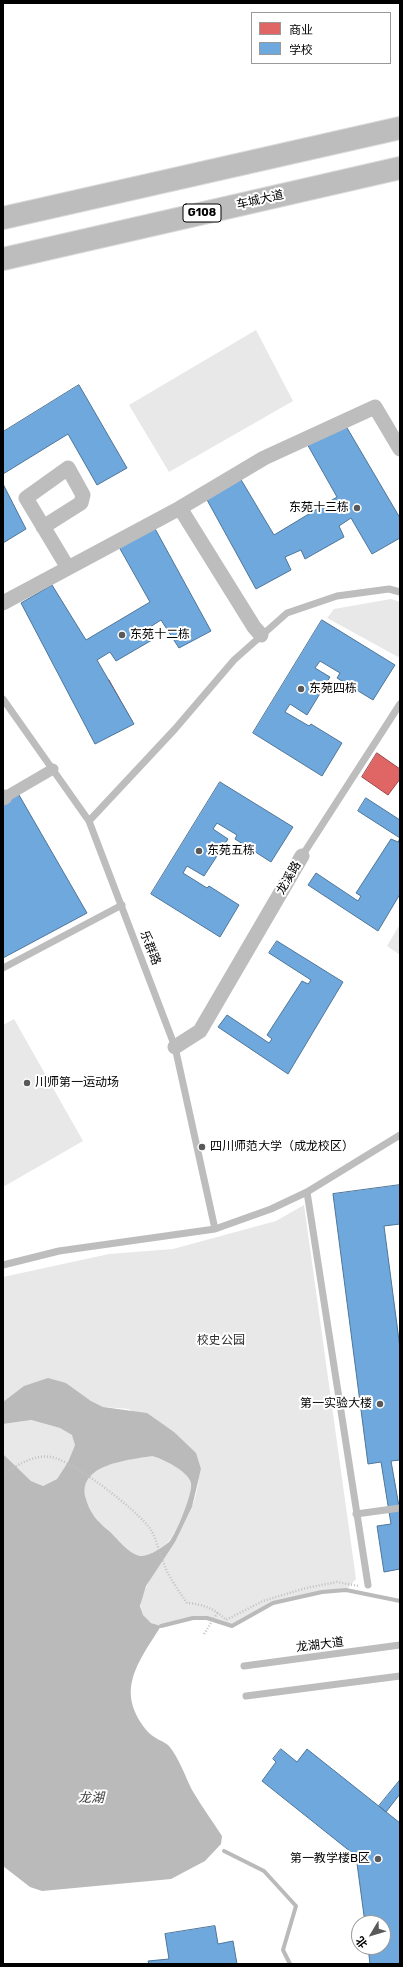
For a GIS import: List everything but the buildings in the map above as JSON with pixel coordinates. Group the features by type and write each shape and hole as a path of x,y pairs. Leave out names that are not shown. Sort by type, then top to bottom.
{"highway":[{"path":"3,218 400,128"},
{"name":"车城大道","path":"3,259 400,168"}],"street":[{"path":"3,603 180,508 264,458 375,407 400,449"},
{"path":"180,508 254,628 261,635"},
{"path":"43,527 68,568"},
{"path":"4,798 53,769"},
{"name":"龙溪路","path":"175,1047 200,1031 302,856"}],"lane":[{"path":"89,821 175,730 234,660 286,613 337,596 389,589 400,592"},
{"name":"乐群路","path":"3,700 89,821 175,1047 215,1229"},
{"name":"龙溪路","path":"302,856 400,704"},
{"path":"3,968 122,905"},
{"path":"3,1265 59,1251 215,1229 271,1209 307,1192 400,1135"},
{"path":"307,1192 368,1585"},
{"path":"356,1514 400,1508"},
{"name":"龙湖大道","path":"244,1666 400,1645"},
{"path":"246,1696 400,1676"}],"path":[{"path":"3,1474 36,1458 50,1457 65,1462 95,1481 126,1506 150,1529 164,1565 186,1604 200,1604 218,1612 226,1620 262,1601 306,1588 337,1582 358,1586 368,1585"},
{"path":"204,1634 218,1612"}],"green space":[{"path":"256,330 293,401 169,472 129,405"},
{"path":"391,599 400,602 400,658 327,618 334,609"},
{"path":"400,924 400,955 387,946"},
{"name":"川师第一运动场","path":"14,1019 83,1141 3,1187 3,1025"},
{"name":"校史公园","path":"304,1205 356,1579 346,1590 322,1592 273,1603 232,1626 205,1617 165,1625 152,1623 143,1615 141,1607 142,1598 154,1573 187,1518 194,1502 201,1469 129,1409 103,1407 91,1401 66,1383 3,1402 3,1277 109,1254 173,1249 276,1221"},
{"path":"30,1420 60,1428 73,1435 75,1445 68,1462 57,1479 43,1486 31,1481 3,1454 3,1424"},
{"path":"152,1456 168,1463 185,1474 191,1483 191,1488 183,1514 171,1538 159,1549 148,1555 142,1556 137,1555 122,1545 96,1519 91,1512 86,1499 85,1487 89,1478 96,1471 118,1462"}],"water":[{"name":"龙湖","path":"48,1378 66,1383 91,1401 103,1407 147,1413 174,1432 196,1453 201,1469 192,1507 175,1542 146,1586 140,1606 143,1615 151,1623 161,1626 138,1665 133,1678 131,1691 132,1704 138,1718 149,1733 167,1744 173,1751 192,1790 222,1836 221,1844 205,1861 171,1879 42,1891 30,1887 3,1866 3,1454 31,1481 43,1486 57,1479 68,1462 75,1445 72,1435 60,1428 31,1420 3,1424 3,1402 24,1386","holes":["152,1456 174,1466 185,1474 191,1483 191,1488 183,1513 172,1538 160,1549 142,1556 132,1553 97,1520 86,1499 85,1487 89,1478 96,1471 107,1466 131,1459"]}],"waterway":[{"path":"161,1626 193,1618 207,1618 232,1626 273,1603 322,1592 346,1590 400,1601"},
{"path":"224,1851 264,1871 296,1906 283,1950 290,1964"}],"place":[{"name":"东苑十三栋","path":"357,508"},
{"name":"东苑十二栋","path":"122,635"},
{"name":"东苑四栋","path":"301,689"},
{"name":"东苑五栋","path":"199,851"},
{"name":"川师第一运动场","path":"27,1083"},
{"name":"四川师范大学（成龙校区）","path":"202,1147"},
{"name":"第一实验大楼","path":"380,1404"},
{"name":"第一教学楼B区","path":"378,1859"}]}
